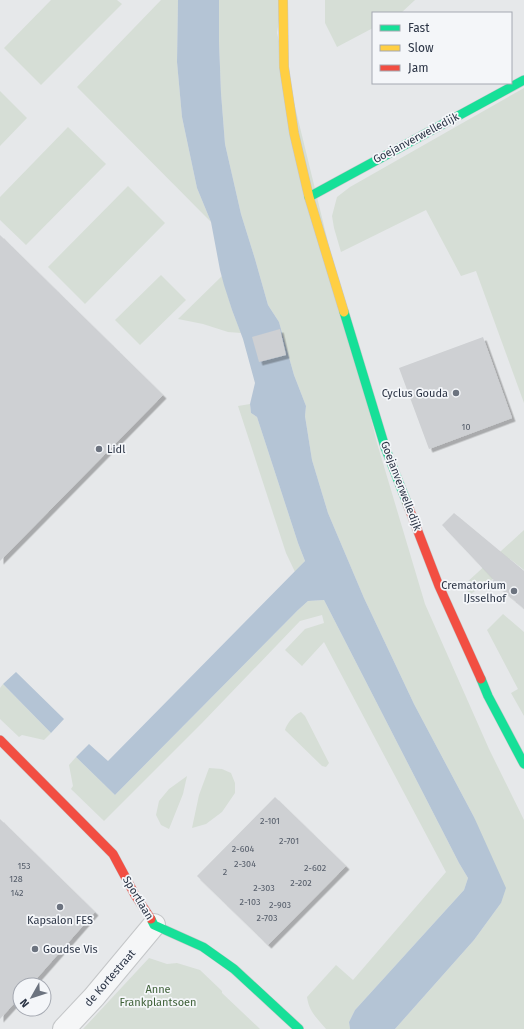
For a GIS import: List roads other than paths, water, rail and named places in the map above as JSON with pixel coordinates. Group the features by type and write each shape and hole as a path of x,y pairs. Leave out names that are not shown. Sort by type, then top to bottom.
{"street":[{"name":"Goejanverwelledijk","path":"283,0 284,66 294,133 309,197 386,447 438,586 488,696 524,764"},
{"name":"Goejanverwelledijk","path":"309,197 524,80"},
{"name":"Sportlaan","path":"0,740 113,854 135,895 154,925 203,947 234,968 299,1029"},
{"name":"de Kortestraat","path":"64,1029 94,997 154,925"}],"water":[{"path":"178,0 219,0 221,93 225,144 241,214 268,305 279,322 294,375 306,406 305,416 312,460 328,513 364,598 414,704 474,817 506,888 501,903 474,940 395,1029 350,1029 349,1022 355,1010 464,890 468,878 324,600 308,601 298,610 115,795 76,757 89,744 108,761 305,561 257,417 251,413 250,404 255,383 243,339 224,285 211,222 197,188 182,117 177,62"},
{"path":"16,672 64,719 51,733 3,684"}],"place":[{"name":"Cyclus Gouda","path":"456,393"},
{"name":"Lidl","path":"99,449"},
{"name":"Crematorium IJsselhof","path":"514,591"},
{"name":"Kapsalon FES","path":"60,907"},
{"name":"Goudse Vis","path":"35,949"}],"park label":[{"name":"Anne Frankplantsoen","path":"158,995"}]}
